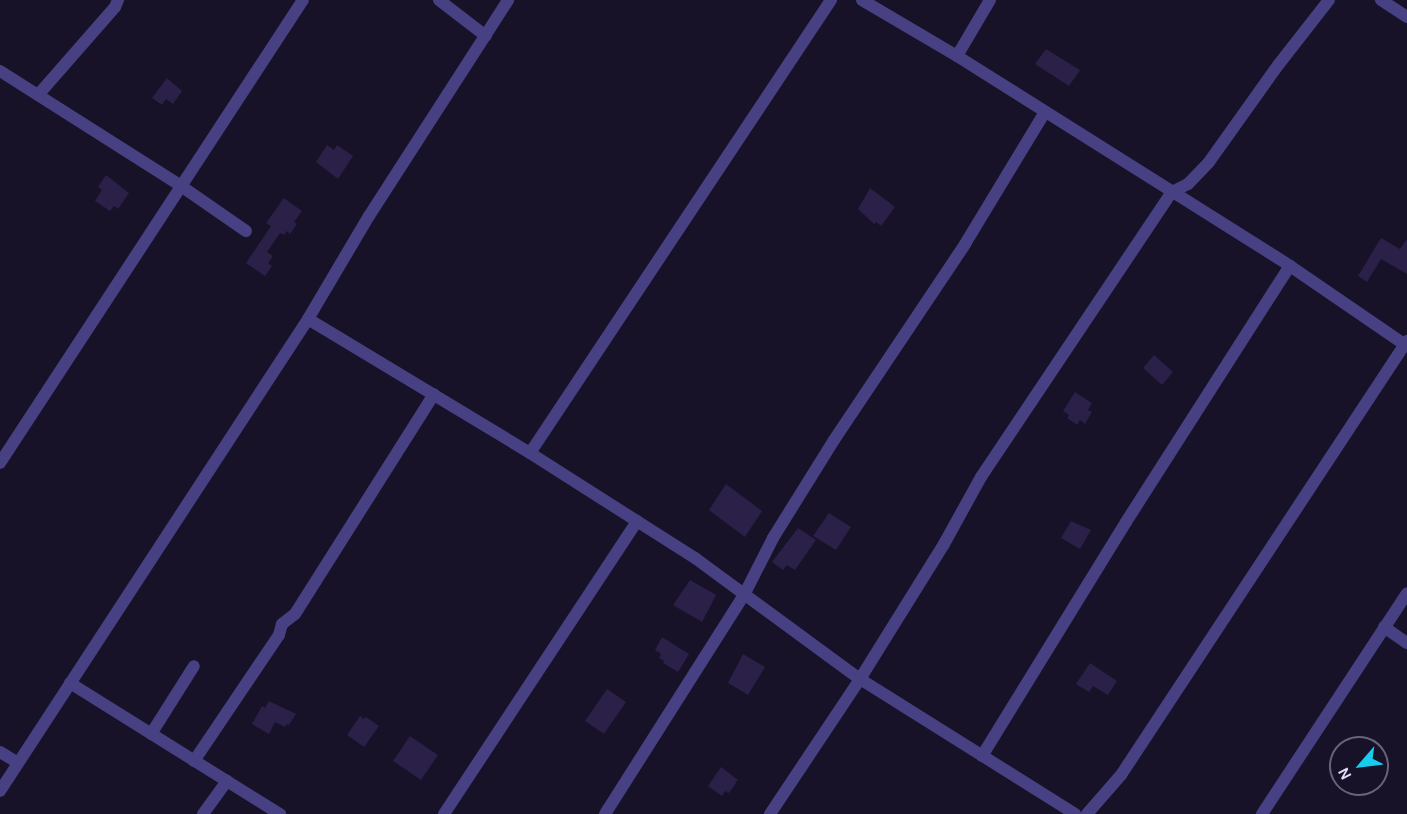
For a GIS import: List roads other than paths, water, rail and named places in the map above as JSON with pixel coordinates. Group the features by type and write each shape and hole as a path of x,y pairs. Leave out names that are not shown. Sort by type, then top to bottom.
{"street":[{"path":"38,95 115,8 118,0"},
{"path":"0,462 303,0"},
{"path":"439,0 486,36"},
{"path":"0,791 308,319 369,216 508,0"},
{"path":"530,453 831,0"},
{"path":"862,0 957,56 1290,266 1406,344 1121,775 1087,814"},
{"path":"957,56 990,0"},
{"path":"770,814 860,680 944,544 981,477 1172,192 1188,184 1209,162 1266,82 1329,0"},
{"path":"1386,2 1407,17"},
{"path":"0,71 181,186 246,231"},
{"path":"605,814 744,595 779,529 834,440 965,244 1045,112"},
{"path":"982,756 1126,522 1290,266"},
{"path":"308,319 530,453 695,558 860,680 1075,814"},
{"path":"194,760 279,635 282,624 295,614 434,394"},
{"path":"444,814 637,521"},
{"path":"1262,814 1407,593"},
{"path":"1384,627 1407,643"},
{"path":"151,734 194,666"},
{"path":"70,683 280,814"},
{"path":"0,752 18,763"},
{"path":"203,814 226,781"}]}
